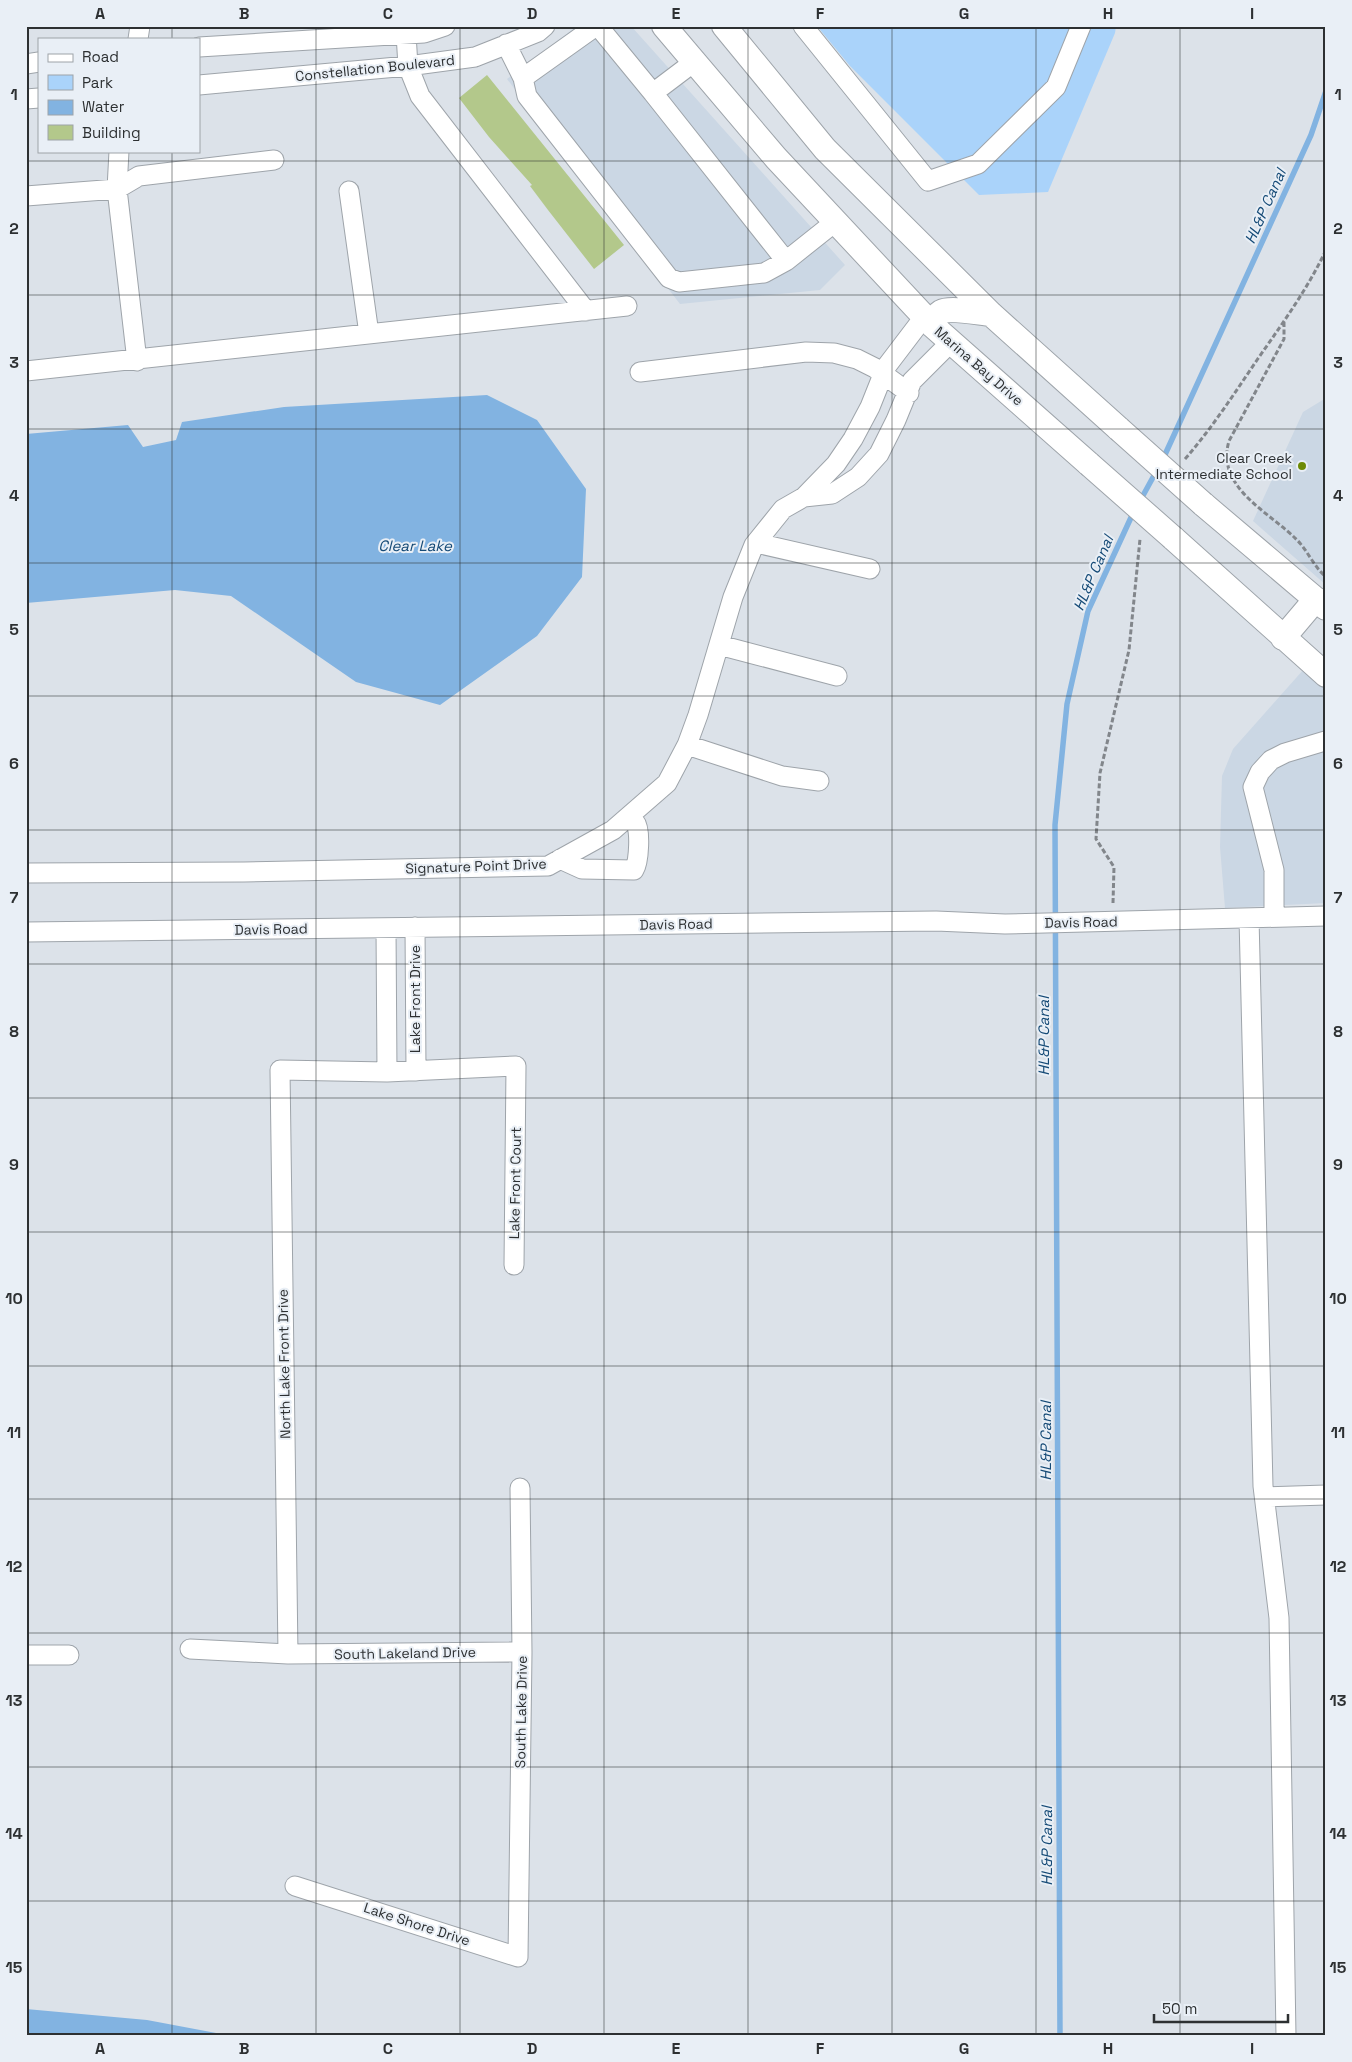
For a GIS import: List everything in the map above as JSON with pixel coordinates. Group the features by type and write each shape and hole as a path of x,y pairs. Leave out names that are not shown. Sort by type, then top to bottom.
{"main road":[{"name":"Marina Bay Drive","path":"664,26 776,158 929,322 1326,675"},
{"path":"724,26 825,149 991,314 1203,504 1321,603 1283,638"},
{"path":"929,322 936,318 940,312 949,310 991,314"}],"street":[{"path":"200,47 424,33 445,26"},
{"name":"Constellation Boulevard","path":"200,85 408,66 475,57 538,32 545,26"},
{"path":"523,78 597,26 653,93 786,261"},
{"path":"803,26 928,181 978,164 1056,87 1081,26"},
{"path":"406,34 408,66 420,96 586,311"},
{"path":"506,44 523,78 527,96 669,278 679,282 764,273 786,261 836,222"},
{"path":"653,93 694,62"},
{"path":"118,152 117,189 137,361"},
{"path":"26,196 117,189 139,176 274,160"},
{"path":"349,191 369,334"},
{"path":"26,371 137,361 627,306"},
{"name":"Signature Point Drive","path":"26,873 244,872 548,866 613,830 667,783 687,745 733,597 756,543 783,509 804,497 836,464 853,438 886,367 929,322"},
{"name":"Signature Point Drive","path":"804,497 832,494 858,477 879,454 909,392 912,381 951,342"},
{"path":"640,372 806,352 834,353 857,359 875,368 883,376 909,392"},
{"path":"756,543 870,569"},
{"path":"719,644 837,676"},
{"path":"1274,918 1274,870 1253,786 1260,772 1271,760 1285,753 1325,741"},
{"path":"687,745 782,776 819,781"},
{"path":"560,859 582,869 634,870 638,864 638,829 635,822 628,817"},
{"name":"Davis Road","path":"26,932 936,921 1005,924 1113,914 1249,918 1326,916"},
{"path":"1249,918 1265,1497 1279,1618 1286,2036"},
{"name":"Lake Front Drive","path":"280,1075 280,1070 416,1071 415,927"},
{"name":"Lake Front Drive","path":"386,928 387,1072"},
{"name":"Lake Front Court","path":"416,1071 516,1066 514,1266"},
{"name":"North Lake Front Drive","path":"280,1075 288,1654"},
{"name":"South Lake Drive","path":"518,1935 522,1652 520,1488"},
{"path":"1265,1497 1326,1496"},
{"name":"South Lakeland Drive","path":"190,1649 288,1654 522,1652"},
{"path":"26,1655 69,1655"},
{"name":"Lake Shore Drive","path":"295,1886 518,1957 518,1935"}],"path":[{"path":"1185,459 1204,437 1284,322 1311,281 1326,250"},
{"path":"1284,322 1284,339 1226,449 1229,470 1241,491 1298,541 1326,577"},
{"path":"1113,914 1114,867 1096,839 1100,773 1129,650 1140,538"}],"shaded area":[{"path":"577,26 631,26 845,265 820,290 680,304 507,79"},
{"name":"Clear Creek Intermediate School","path":"1326,398 1326,585 1253,521 1303,412"},
{"path":"1304,669 1326,689 1326,903 1225,908 1220,847 1222,776 1233,749"}],"green space":[{"path":"817,26 1116,26 1115,33 1048,192 979,195 850,66"}],"water":[{"name":"Clear Lake","path":"487,395 537,420 586,489 582,577 537,636 440,705 356,682 231,596 175,590 26,603 26,434 128,425 143,447 176,440 182,422 284,407"},
{"path":"26,2009 147,2020 232,2036 26,2036"}],"building":[{"path":"487,75 624,245 594,269 530,186 532,185 489,137 459,98"}],"waterway":[{"name":"HL&P Canal","path":"1163,459 1311,135 1326,91"},
{"name":"HL&P Canal","path":"1140,501 1157,470"},
{"name":"HL&P Canal","path":"1060,2036 1055,825 1067,704 1088,611 1134,511"}],"place":[{"name":"Clear Creek Intermediate School","path":"1302,466"}]}
